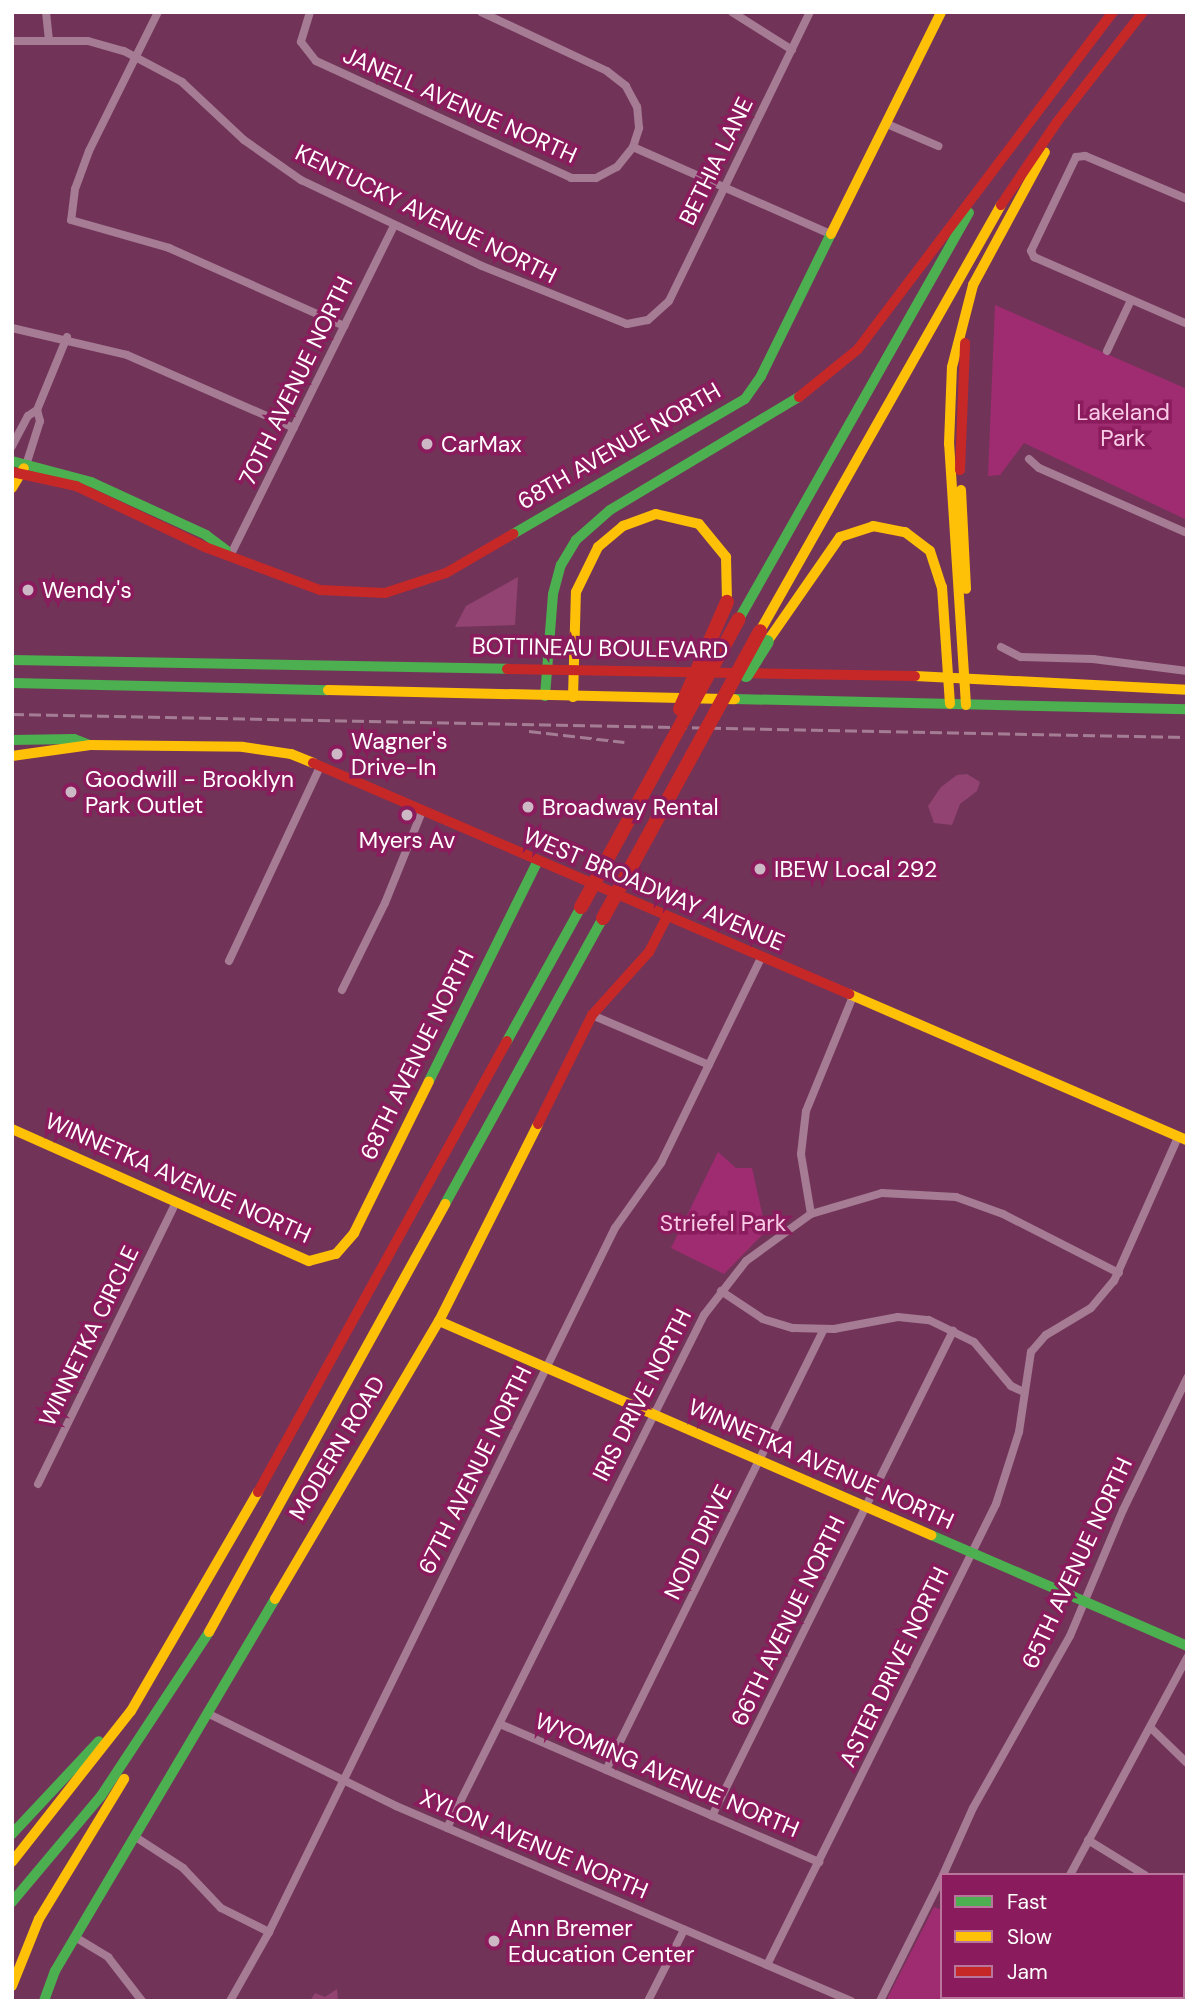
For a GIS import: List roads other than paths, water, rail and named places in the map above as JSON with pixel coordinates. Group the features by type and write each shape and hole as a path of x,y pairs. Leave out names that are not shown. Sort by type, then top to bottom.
{"main road":[{"name":"68TH AVENUE NORTH","path":"18,467 103,488 206,535 231,554 296,583 349,594 385,593 446,573 745,399 887,124 941,12"},
{"path":"545,696 556,580 576,540 610,510 793,402 847,359 878,327 1113,12"},
{"path":"12,1986 39,1919 208,1635 603,918 764,636 969,257 1071,105 1143,12"},
{"path":"950,704 958,677 960,642 949,407 960,325 973,285 1071,105"},
{"path":"12,1863 131,1711 205,1588 739,619 951,241 1021,133"},
{"path":"12,488 18,467"},
{"path":"573,697 573,610 579,581 604,540 636,519 675,515 706,528 726,557 727,602 618,840"},
{"path":"764,636 833,543 855,529 883,526 915,537 934,559 966,705"},
{"name":"BOTTINEAU BOULEVARD","path":"12,660 958,677 1187,690"},
{"path":"12,683 1187,709"},
{"name":"WEST BROADWAY AVENUE","path":"12,740 74,739 90,745"},
{"name":"WEST BROADWAY AVENUE","path":"12,756 90,745 249,747 291,754 421,814 1182,1139"},
{"name":"68TH AVENUE NORTH","path":"327,1259 343,1249 354,1233 537,862"},
{"name":"MODERN ROAD","path":"44,2001 75,1937 439,1321 592,1015 649,951 666,919"},
{"name":"WINNETKA AVENUE NORTH","path":"12,1129 300,1259 327,1259"},
{"name":"WINNETKA AVENUE NORTH","path":"439,1321 971,1555 1187,1646"},
{"path":"12,1902 115,1777 208,1635"},
{"path":"12,1834 131,1711"}],"street":[{"path":"46,12 49,41"},
{"path":"158,12 75,189 71,220 169,248 344,326"},
{"name":"JANELL AVENUE NORTH","path":"310,12 301,42 316,61 560,174 584,180 607,174 633,147"},
{"path":"481,12 618,77 638,107 639,128 633,147 830,234"},
{"path":"732,12 792,50"},
{"name":"BETHIA LANE","path":"648,320 669,301 810,12"},
{"name":"KENTUCKY AVENUE NORTH","path":"12,41 88,41 136,57 182,82 281,167 394,225 610,320 626,324 648,320"},
{"path":"887,124 938,146"},
{"path":"1187,187 1184,198 1085,156 1070,164 1031,243 1034,257 1187,324"},
{"name":"70TH AVENUE NORTH","path":"231,554 394,225"},
{"path":"1107,351 1131,300"},
{"path":"12,328 67,337 127,355 294,428"},
{"path":"12,446 28,416 37,410 67,337"},
{"path":"18,467 40,421 37,410"},
{"path":"1029,459 1039,468 1187,533"},
{"path":"1001,647 1021,657 1093,659 1187,671"},
{"path":"229,961 320,767"},
{"path":"342,990 385,903 421,814"},
{"name":"67TH AVENUE NORTH","path":"230,2001 269,1932 615,1228 656,1172 760,960"},
{"path":"811,1214 801,1154 806,1111 852,999"},
{"path":"592,1015 709,1065"},
{"name":"ASTER DRIVE NORTH","path":"767,1965 971,1555 1012,1460 1027,1363 1038,1342 1091,1308 1119,1273 1182,1139"},
{"name":"IRIS DRIVE NORTH","path":"447,1828 697,1327 721,1292 766,1243 811,1214 882,1193 956,1197 1003,1214 1119,1273"},
{"name":"WINNETKA CIRCLE","path":"38,1484 175,1204"},
{"path":"721,1292 770,1321 823,1330 898,1317 929,1320 974,1342 1011,1386 1024,1392"},
{"name":"NOID DRIVE","path":"606,1770 823,1330"},
{"name":"66TH AVENUE NORTH","path":"712,1816 953,1331"},
{"name":"65TH AVENUE NORTH","path":"943,1873 973,1808 1084,1603 1187,1378"},
{"path":"1071,1873 1187,1658"},
{"name":"XYLON AVENUE NORTH","path":"207,1713 447,1828 851,2001"},
{"name":"WYOMING AVENUE NORTH","path":"500,1724 819,1862"},
{"path":"1151,1728 1187,1763"},
{"path":"134,1836 183,1868 221,1908 269,1932"},
{"path":"1088,1840 1142,1873"},
{"name":"65TH AVENUE NORTH","path":"880,2001 940,1880"},
{"path":"648,2001 684,1930"},
{"path":"75,1937 108,1957 142,2001"}],"railway":[{"path":"12,714 1187,737"},
{"path":"529,731 624,742"}],"place":[{"name":"CarMax","path":"427,444"},
{"name":"Wendy's","path":"28,590"},
{"name":"Wagner's Drive-In","path":"337,754"},
{"name":"Goodwill - Brooklyn Park Outlet","path":"71,792"},
{"name":"Broadway Rental","path":"528,807"},
{"name":"Myers Av","path":"407,815"},
{"name":"IBEW Local 292","path":"760,869"},
{"name":"Ann Bremer Education Center","path":"494,1941"}],"park label":[{"name":"Lakeland Park","path":"1123,425"},
{"name":"Striefel Park","path":"723,1223"}]}
